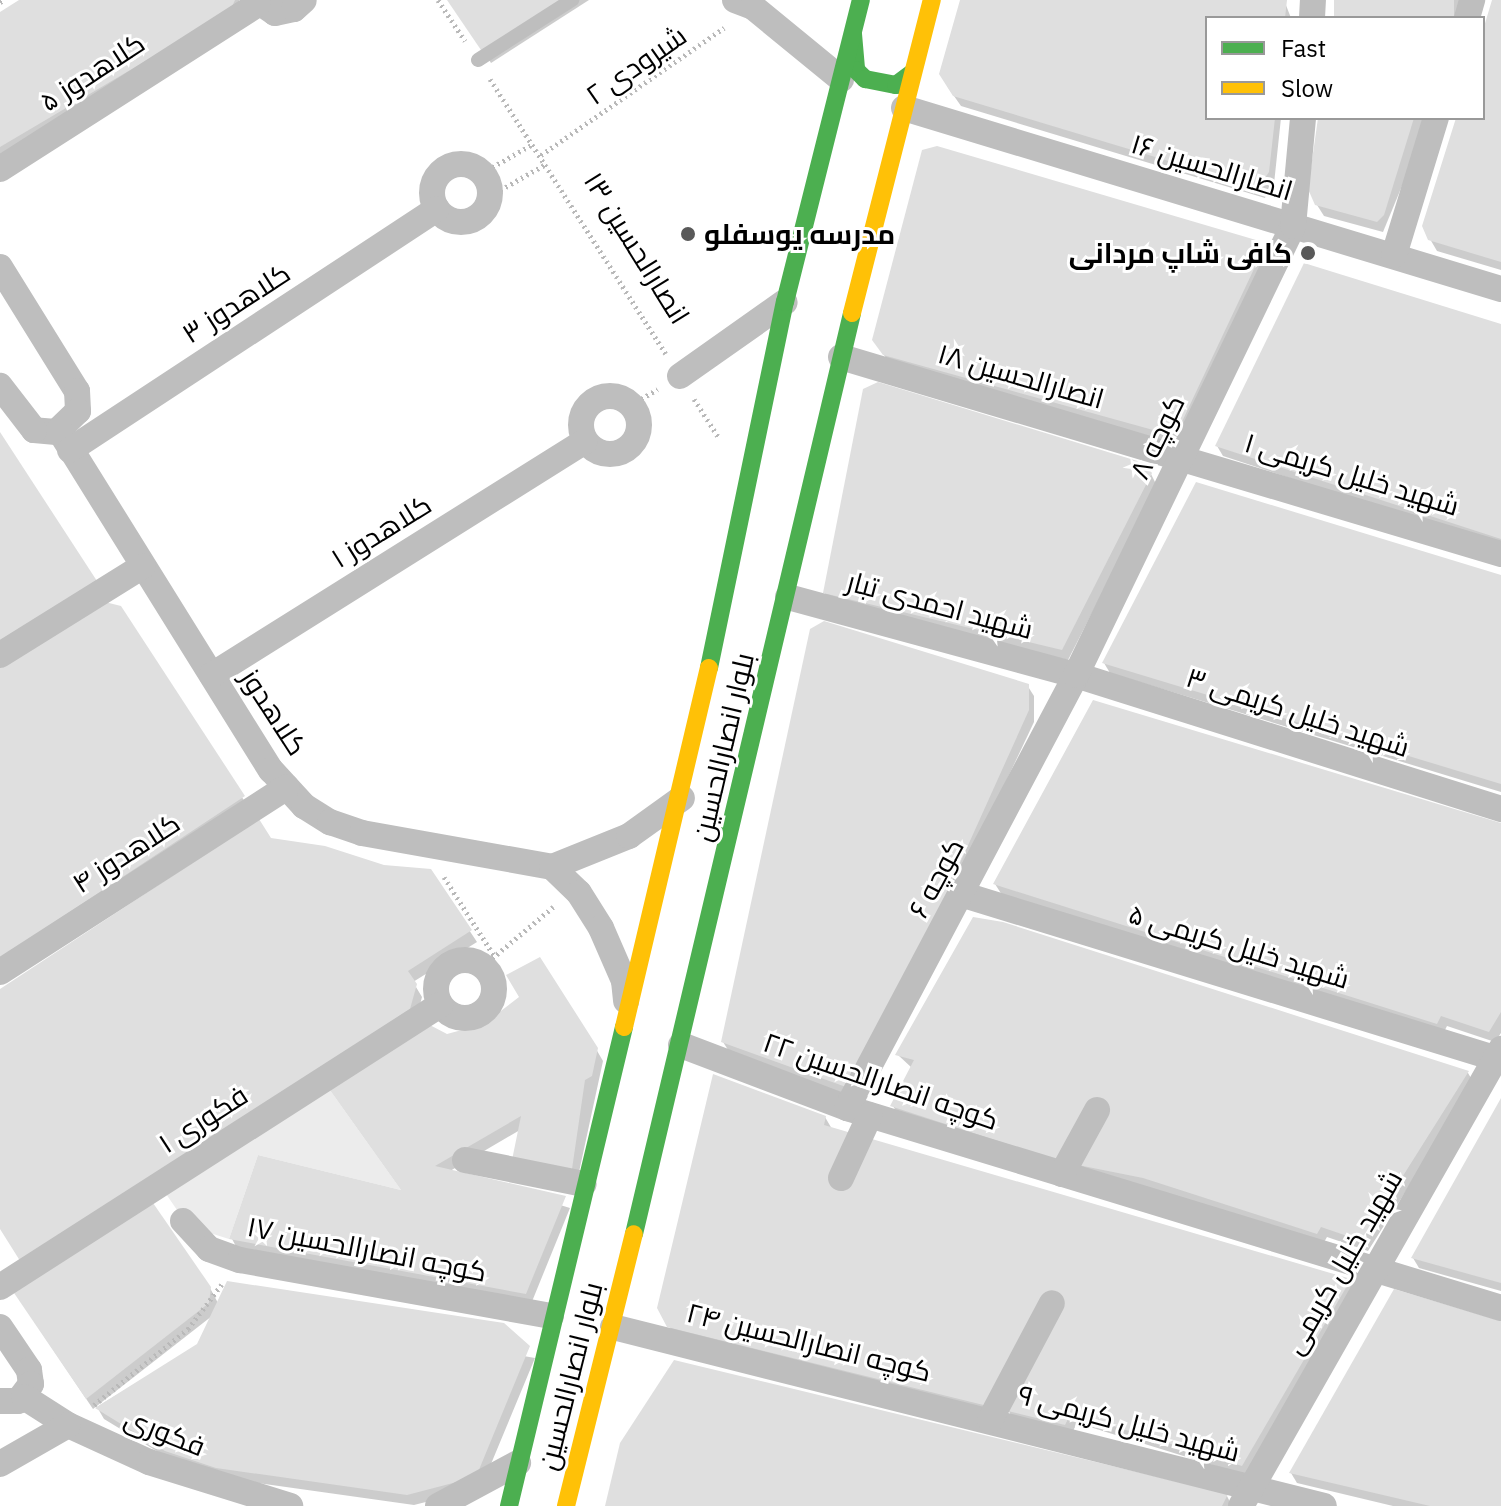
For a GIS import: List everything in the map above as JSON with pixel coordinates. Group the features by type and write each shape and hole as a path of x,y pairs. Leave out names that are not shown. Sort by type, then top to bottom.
{"main road":[{"name":"بلوار انصارالحسین","path":"509,1506 551,1316 682,798 785,302 843,109 841,79 861,0"},
{"name":"بلوار انصارالحسین","path":"566,1506 613,1327 788,597 841,357 896,134 896,111 913,72 932,0"},
{"path":"853,27 856,70 865,79 896,85 913,72"},
{"path":"841,79 896,111"}],"street":[{"path":"257,2 285,12 304,0"},
{"name":"کلاهدوز ۵","path":"0,169 257,2"},
{"path":"744,4 841,79"},
{"name":"انصارالحسین ۱۶","path":"896,111 1394,255 1501,289"},
{"path":"1293,226 1303,120"},
{"path":"1394,255 1435,120"},
{"path":"461,164 486,185 483,213 466,222 447,219 437,209 432,186 443,170 461,164"},
{"name":"کلاهدوز ۳","path":"65,440 437,209"},
{"name":"کوچه ۸","path":"1076,675 1293,226"},
{"path":"0,267 77,391 78,411 65,440 25,425 0,386"},
{"path":"680,376 785,302"},
{"name":"انصارالحسین ۱۸","path":"841,357 1184,455"},
{"name":"کلاهدوز","path":"65,440 212,675 287,787 304,806 330,822 422,844 552,867"},
{"name":"کلاهدوز ۱","path":"212,675 585,441"},
{"name":"شهید خلیل کریمی ۱","path":"1184,455 1501,554"},
{"path":"0,655 143,566"},
{"name":"شهید احمدی تبار","path":"788,597 1076,675"},
{"name":"شهید خلیل کریمی ۳","path":"1076,675 1501,809"},
{"name":"کوچه ۶","path":"841,1178 859,1112 964,895 1076,675"},
{"name":"کلاهدوز ۴","path":"0,972 287,787"},
{"path":"627,1012 624,981 614,955 574,889 552,867 629,836 682,798"},
{"name":"شهید خلیل کریمی ۵","path":"964,895 1499,1056"},
{"path":"465,960 489,962 494,992 486,1009 460,1018 440,1005 436,982 447,966 465,960"},
{"name":"فکوری ۱","path":"0,1287 440,1005"},
{"name":"کوچه انصارالحسین ۲۲","path":"681,1045 859,1112 1374,1272"},
{"name":"شهید خلیل کریمی","path":"1246,1497 1499,1056"},
{"path":"1062,1174 1097,1110"},
{"path":"465,1160 584,1184"},
{"name":"کوچه انصارالحسین ۱۷","path":"183,1221 209,1249 240,1260 551,1316"},
{"path":"1374,1272 1501,1308"},
{"path":"990,1420 1052,1303"},
{"name":"فکوری","path":"0,1327 29,1370 31,1384 12,1399 198,1481 290,1506"},
{"name":"کوچه انصارالحسین ۲۴","path":"613,1327 990,1420"},
{"name":"شهید خلیل کریمی ۹","path":"990,1420 1246,1497 1324,1506"},
{"path":"0,1464 68,1425"},
{"path":"438,1506 518,1463"}],"lane":[{"path":"478,60 572,0"}],"path":[{"name":"شیرودی ۲","path":"541,155 744,4"},
{"path":"486,185 533,144"},
{"name":"انصارالحسین ۱۳","path":"541,155 747,483"},
{"path":"486,185 546,164"},
{"path":"422,844 489,962 574,889"},
{"path":"68,1425 188,1329 240,1260"}],"shaded area":[{"path":"327,1086 401,1190 258,1155 229,1239 188,1226 164,1191"}],"building":[{"path":"19,0 235,0 230,11 0,147 0,12"},
{"path":"447,0 565,0 483,53"},
{"path":"960,0 1287,0 1285,16 1205,16 1205,120 1275,120 1269,172 1258,188 953,96 939,74"},
{"path":"1334,0 1454,0 1454,16 1334,16"},
{"path":"1492,0 1501,0 1501,262 1428,240 1422,226 1455,120 1485,120 1485,23"},
{"path":"1318,120 1413,120 1384,215 1377,222 1315,205 1308,189"},
{"path":"937,146 1256,240 1261,254 1179,428 1164,433 883,355 872,340 922,150"},
{"path":"1304,263 1501,324 1501,539 1215,446"},
{"path":"878,382 1144,463 1152,473 1062,650 823,593 863,389"},
{"path":"0,432 97,581 0,642"},
{"path":"1196,482 1501,575 1501,784 1102,663"},
{"path":"105,602 121,606 245,796 0,958 0,666"},
{"path":"824,621 1029,684 1029,710 942,903 846,1087 721,1042 810,629"},
{"path":"1093,700 1501,823 1501,1012 1489,1032 1441,1016 1437,1024 993,884"},
{"path":"259,819 271,838 325,846 384,865 431,869 472,930 408,971 417,984 410,1009 22,1264 0,1229 0,989"},
{"path":"973,917 1003,922 1469,1071 1362,1241 1321,1227 1317,1234 1143,1178 1063,1162 890,1106 914,1060 895,1055"},
{"path":"540,957 598,1048 592,1076 585,1080 571,1176 512,1160 521,1116 435,1166 566,1196 526,1294 229,1239 258,1155 401,1190 327,1086 426,1023 447,1034 484,1024 519,997 506,975"},
{"path":"713,1074 826,1116 824,1125 1351,1279 1242,1466 1071,1413 1065,1425 667,1327 657,1308"},
{"path":"1501,1098 1501,1283 1411,1258"},
{"path":"151,1200 211,1287 209,1303 86,1399 12,1290"},
{"path":"227,1281 504,1323 530,1346 476,1477 407,1495 216,1468 165,1451 95,1408 197,1344"},
{"path":"1394,1289 1501,1321 1501,1506 1430,1506 1289,1473"},
{"path":"674,1360 1228,1494 1222,1506 605,1506 620,1443"}],"traffic: fast":[{"path":"709,668 785,302 861,0"},
{"path":"853,34 856,70 865,79 896,85 913,72"},
{"path":"634,1234 852,313"},
{"path":"509,1506 624,1027"}],"traffic: slow":[{"path":"852,313 932,0"},
{"path":"624,1027 709,668"},
{"path":"566,1506 634,1234"}],"place":[{"name":"مدرسه یوسفلو","path":"688,234"},
{"name":"کافى شاپ مردانى","path":"1308,253"}]}
